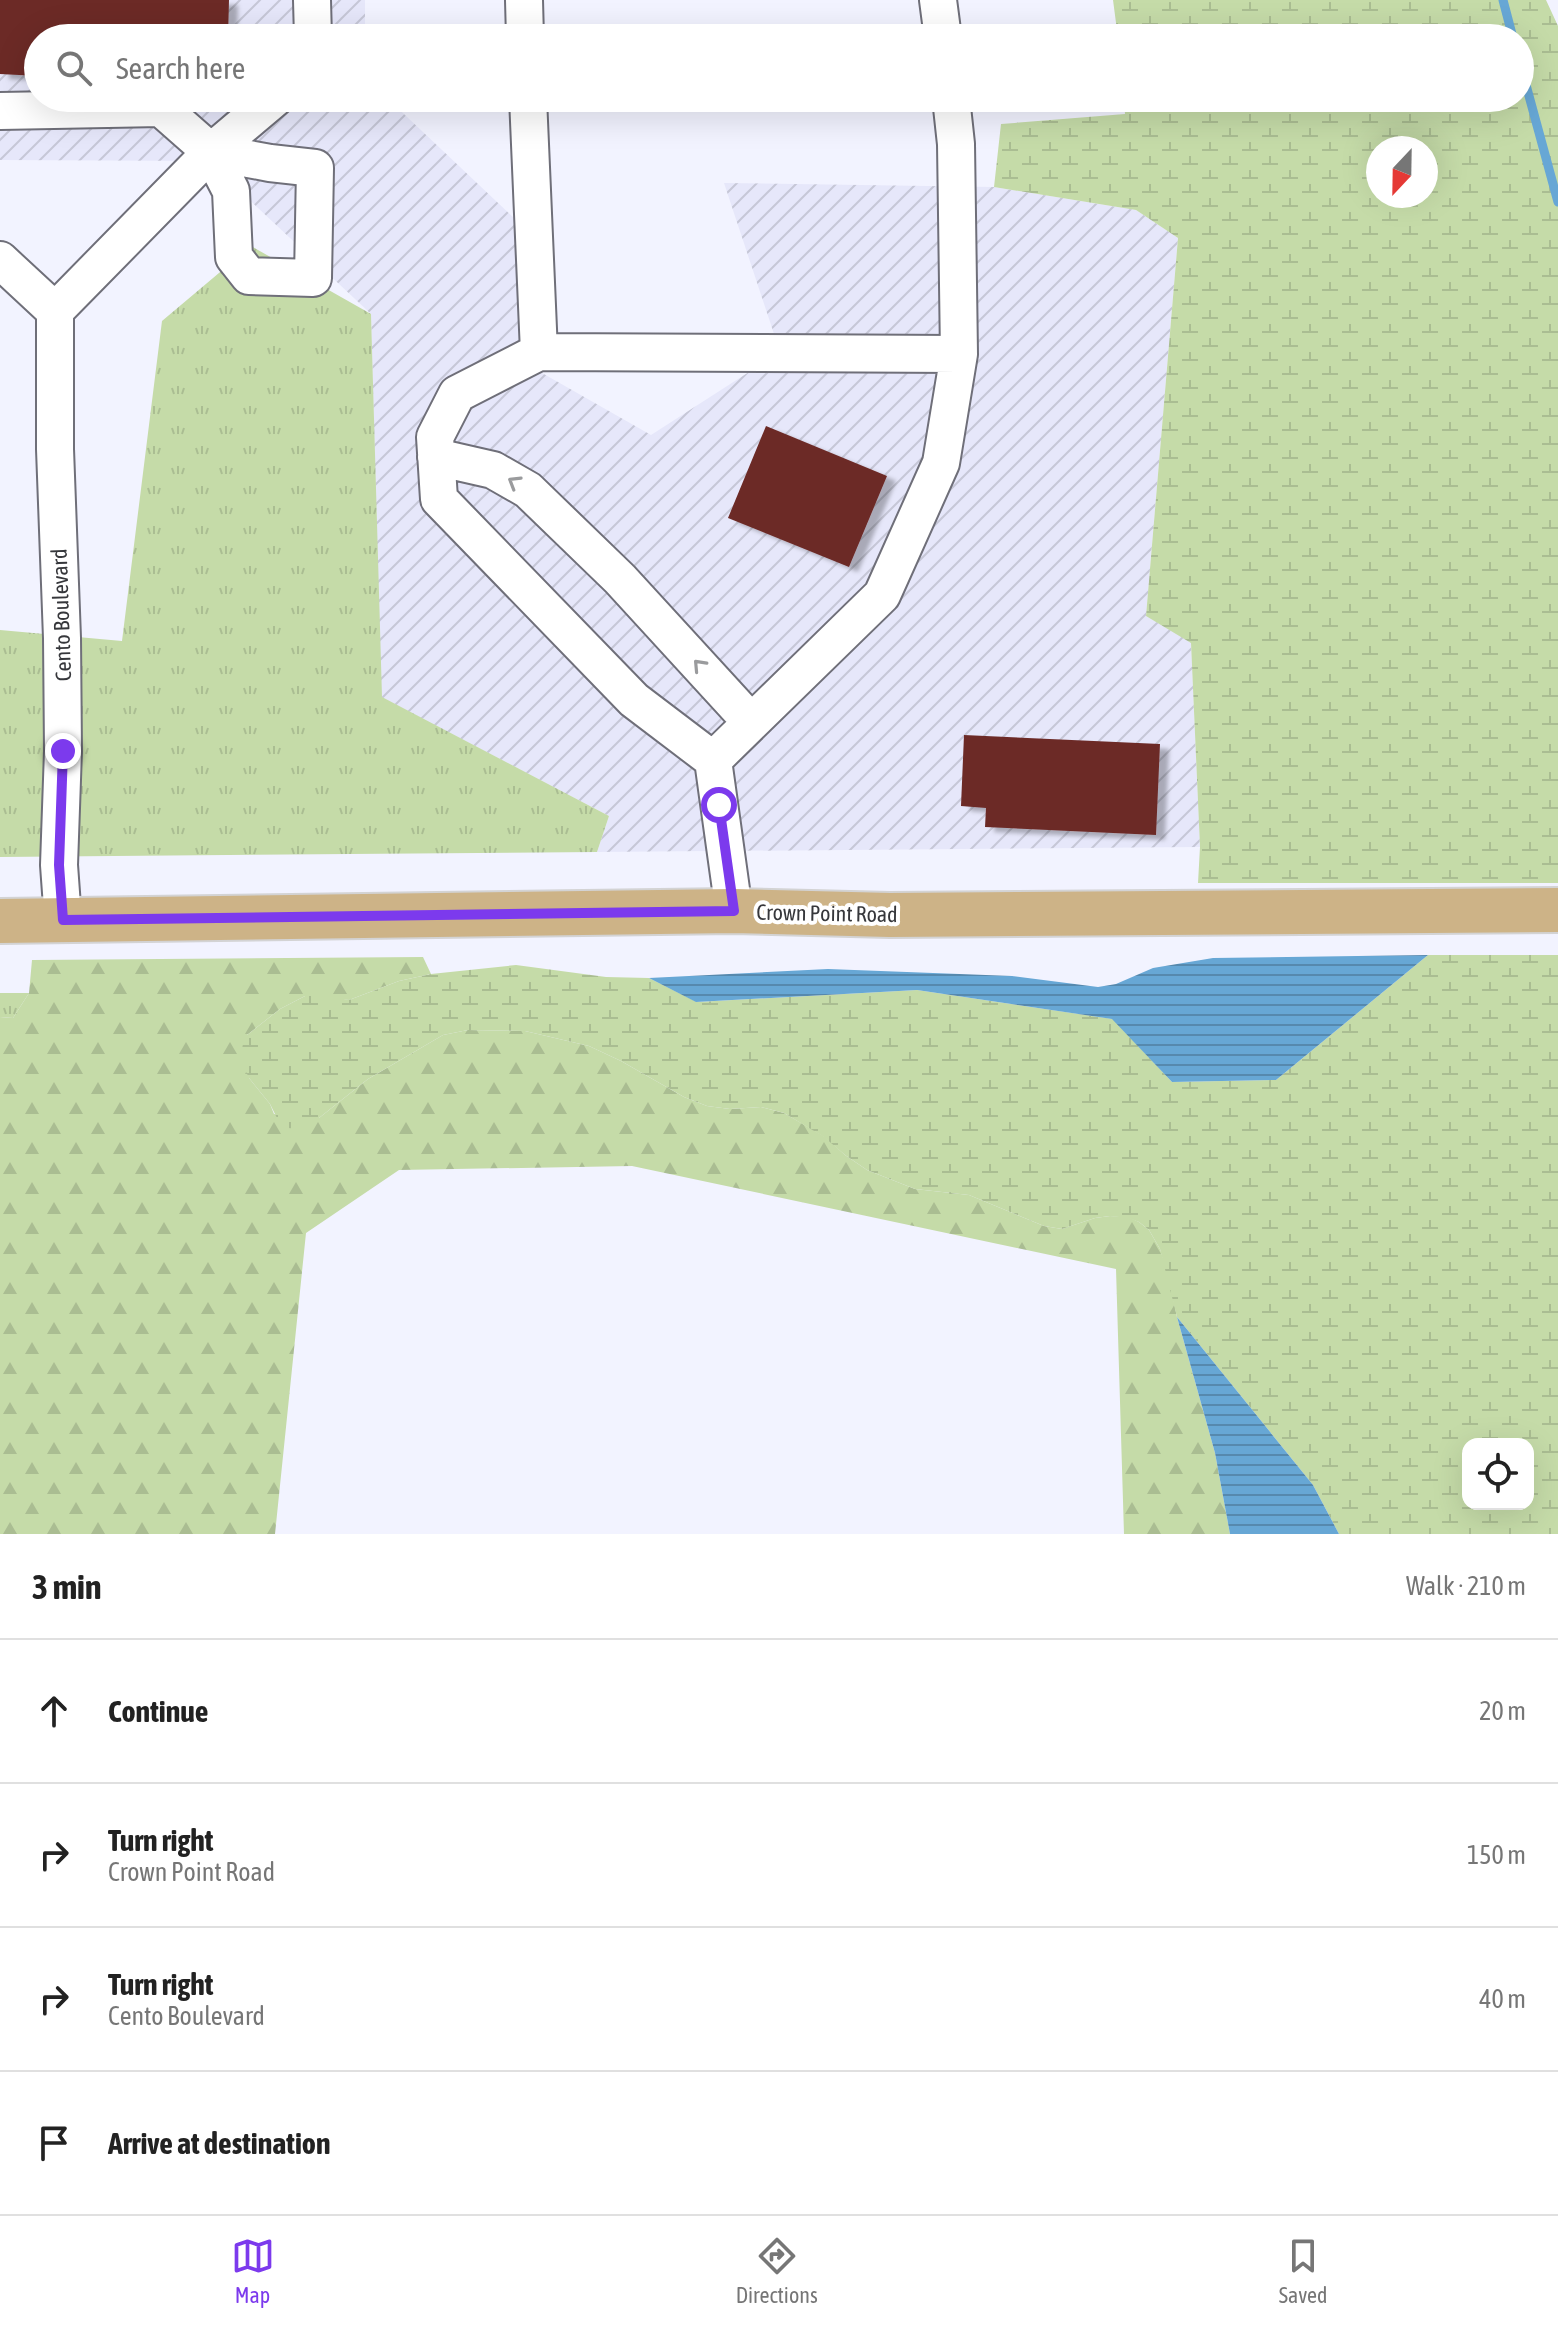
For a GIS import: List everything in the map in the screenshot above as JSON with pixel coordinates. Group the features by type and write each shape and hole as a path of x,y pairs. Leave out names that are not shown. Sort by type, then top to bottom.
{"main road":[{"name":"Crown Point Road","path":"0,921 734,911 890,915 1558,910"}],"street":[{"path":"312,0 313,24"},
{"path":"524,0 525,24"},
{"path":"938,0 941,24"},
{"path":"0,111 24,111"},
{"path":"166,112 211,152"},
{"path":"0,260 55,311 211,152 258,112"},
{"path":"529,112 539,352"},
{"path":"713,760 882,595 941,463 959,354 956,144 953,112"},
{"name":"Cento Boulevard","path":"55,311 55,449 63,677 59,865 63,920"},
{"path":"734,911 713,760 634,700 439,499 435,437 457,394 539,352 959,354"},
{"path":"436,457 493,470 528,490 620,579 751,722"}],"shaded area":[{"path":"0,0 365,0 365,24 24,24 24,112 402,112 515,219 521,361 651,435 780,352 724,183 994,187 1136,210 1178,238 1146,616 1191,642 1200,847 597,852 609,816 381,697 371,314 208,161 0,160"}],"green space":[{"path":"1113,0 1546,0 1558,26 1558,883 1198,883 1200,847 1191,643 1146,616 1178,238 1136,210 994,187 1001,124 1125,112 1534,112 1534,24 1116,24"},
{"path":"251,246 371,314 382,697 609,816 597,852 0,857 0,630 122,641 162,321"},
{"path":"1428,955 1558,955 1558,1534 1339,1534 1313,1485 1177,1317 1160,1249 1149,1230 1128,1218 1095,1218 1062,1229 1044,1226 969,1195 915,1189 867,1170 824,1137 784,1113 761,1107 730,1109 707,1106 684,1097 589,1046 525,1031 468,1030 443,1035 368,1079 300,1129 280,1124 240,1059 247,1035 280,1009 305,996 322,995 349,1000 399,981 431,974 516,965 606,977 649,978 697,1002 917,990 1113,1019 1172,1082 1276,1080"},
{"path":"423,957 431,974 399,981 349,1000 305,996 280,1009 247,1035 249,1078 270,1104 274,1114 319,1118 368,1079 443,1035 468,1030 525,1031 589,1046 684,1097 707,1106 730,1109 761,1107 784,1113 825,1137 867,1170 915,1189 969,1195 1044,1226 1062,1229 1095,1218 1128,1217 1149,1230 1160,1249 1215,1453 1230,1534 1124,1534 1116,1269 632,1166 399,1170 306,1233 275,1534 0,1534 0,1017 13,1018 29,993 32,960"},
{"path":"0,993 29,993 13,1018 0,1017"}],"water":[{"path":"1428,955 1276,1080 1172,1082 1112,1019 917,990 696,1002 649,978 828,969 1012,976 1098,987 1116,984 1153,968 1213,958"},
{"path":"1177,1317 1313,1485 1339,1534 1230,1534 1215,1453"}],"building":[{"path":"0,0 229,0 228,24 24,24 24,75 0,74"},
{"path":"766,426 887,476 849,567 728,518"},
{"path":"964,735 1160,744 1156,835 985,827 986,808 961,806"}],"waterway":[{"path":"1503,0 1509,24"},
{"path":"1533,112 1558,202"}],"route":[{"path":"63,751 59,865 63,920 734,911 719,805"}]}
